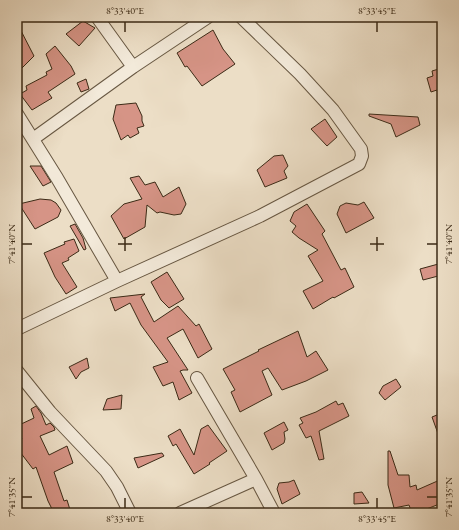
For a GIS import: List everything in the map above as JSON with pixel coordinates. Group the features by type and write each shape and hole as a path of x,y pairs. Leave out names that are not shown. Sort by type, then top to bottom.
{"street":[{"path":"96,17 133,67"},
{"path":"33,139 133,67 208,17"},
{"path":"17,329 117,281 260,216 359,164 362,156 361,149 333,110 300,74 240,17"},
{"path":"17,114 57,178 117,281"},
{"path":"17,371 50,412 106,471 117,487 130,513"},
{"path":"197,378 256,479 274,513"},
{"path":"180,513 256,479"}],"building":[{"path":"83,21 95,28 79,46 66,34"},
{"path":"17,23 34,56 22,68 17,62"},
{"path":"213,30 223,49 235,64 202,86 187,66 185,67 177,53"},
{"path":"55,46 71,66 75,74 48,92 52,98 32,110 20,94 27,90 26,86 47,75 46,72 52,69 46,54"},
{"path":"442,68 442,98 439,99 437,90 431,92 427,78 433,76 432,71"},
{"path":"86,79 89,89 81,92 77,83"},
{"path":"136,103 142,116 144,126 137,128 139,133 130,138 128,135 121,140 113,119 116,105"},
{"path":"369,114 418,117 420,125 396,137 391,124 369,116"},
{"path":"325,119 337,137 327,146 311,129"},
{"path":"283,155 288,166 284,171 287,178 265,187 257,170 274,156"},
{"path":"30,166 41,166 51,182 43,186"},
{"path":"139,176 145,185 155,182 163,197 179,187 186,204 181,214 174,215 160,212 157,213 147,205 145,227 124,239 111,216 124,204 142,199 130,178"},
{"path":"40,199 51,200 56,203 61,210 58,217 35,229 19,204"},
{"path":"364,202 374,218 346,233 337,214 340,206 346,203 358,205"},
{"path":"307,204 325,231 322,234 341,270 345,268 354,287 313,309 303,291 323,281 308,256 318,250 292,232 296,226 290,221 294,212"},
{"path":"75,224 83,238 86,249 84,250 70,226"},
{"path":"74,239 79,251 68,258 69,260 62,263 77,287 66,294 55,277 44,253 65,244 64,242"},
{"path":"442,263 442,275 423,280 420,269"},
{"path":"167,272 184,299 169,308 161,300 151,282"},
{"path":"145,294 141,297 154,322 178,306 196,326 199,324 212,349 198,358 183,329 167,338 188,370 180,371 192,393 179,400 173,382 163,386 153,367 168,362 141,325 130,303 115,311 110,298"},
{"path":"298,331 307,357 316,351 328,370 306,381 282,390 268,368 262,371 272,395 240,412 231,392 235,390 223,369"},
{"path":"87,358 89,368 81,372 76,379 69,367"},
{"path":"396,379 401,387 385,400 379,393 383,386"},
{"path":"122,395 121,409 103,410 107,399"},
{"path":"336,401 338,405 343,403 349,416 319,431 324,459 319,460 311,436 306,438 299,425 303,423 300,418 316,412"},
{"path":"36,406 46,425 50,423 55,430 40,436 49,455 67,446 73,463 54,472 64,501 67,500 71,513 54,513 48,501 36,467 33,469 17,448 17,443 22,439 17,430 17,426 34,418 31,409"},
{"path":"442,413 442,442 441,442 432,417"},
{"path":"284,422 288,430 284,432 284,443 272,450 264,433"},
{"path":"208,425 227,451 194,474 176,444 173,446 168,436 180,429 194,455 201,429"},
{"path":"388,451 390,451 398,475 409,475 410,487 416,485 417,490 442,479 442,503 424,510 425,513 412,513 409,505 394,508 388,485"},
{"path":"162,453 164,456 138,468 134,458"},
{"path":"294,480 300,494 282,504 277,489 279,483"},
{"path":"362,492 369,503 354,504 354,493"}]}
